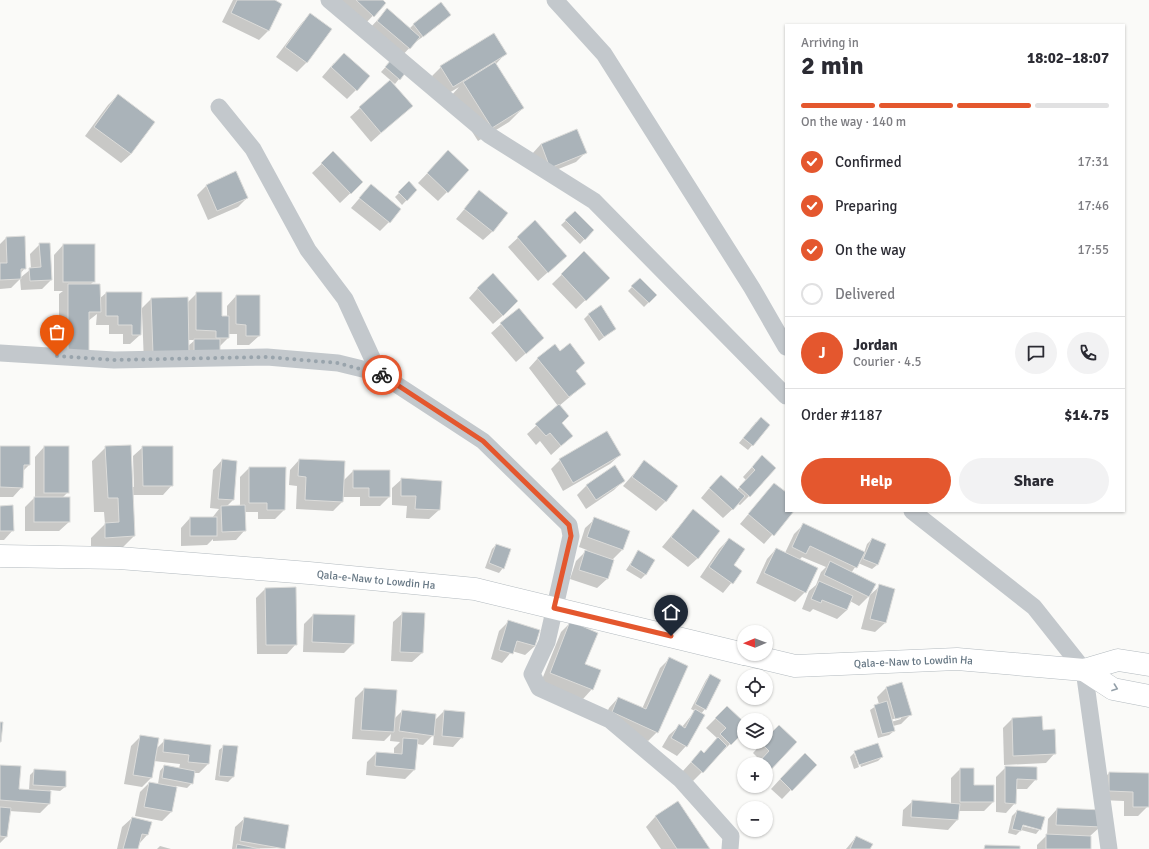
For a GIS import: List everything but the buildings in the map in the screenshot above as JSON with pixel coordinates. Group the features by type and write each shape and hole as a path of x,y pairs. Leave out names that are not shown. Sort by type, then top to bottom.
{"main road":[{"name":"Qala-e-Naw to Lowdin Ha","path":"0,556 119,558 309,573 475,589 737,652"},
{"name":"Qala-e-Naw to Lowdin Ha","path":"773,661 794,666 957,659 1084,670 1118,660 1149,665"},
{"name":"Qala-e-Naw to Lowdin Ha","path":"1084,670 1113,689 1149,696"}],"street":[{"path":"329,0 489,135 594,201 785,395"},
{"path":"554,0 604,54 752,288 785,345"},
{"path":"219,108 253,149 308,250 345,299 379,373"},
{"path":"0,353 114,360 267,357 338,363 379,373 483,441 569,525 571,536 547,642 532,674 539,688 610,720 681,780 731,836 730,849"},
{"path":"913,512 1034,606 1084,670 1109,849"}],"way so far":[{"path":"57,356 114,360 267,357 338,363 382,375"}],"route":[{"path":"382,375 483,441 569,525 571,536 554,608 671,636"}]}
